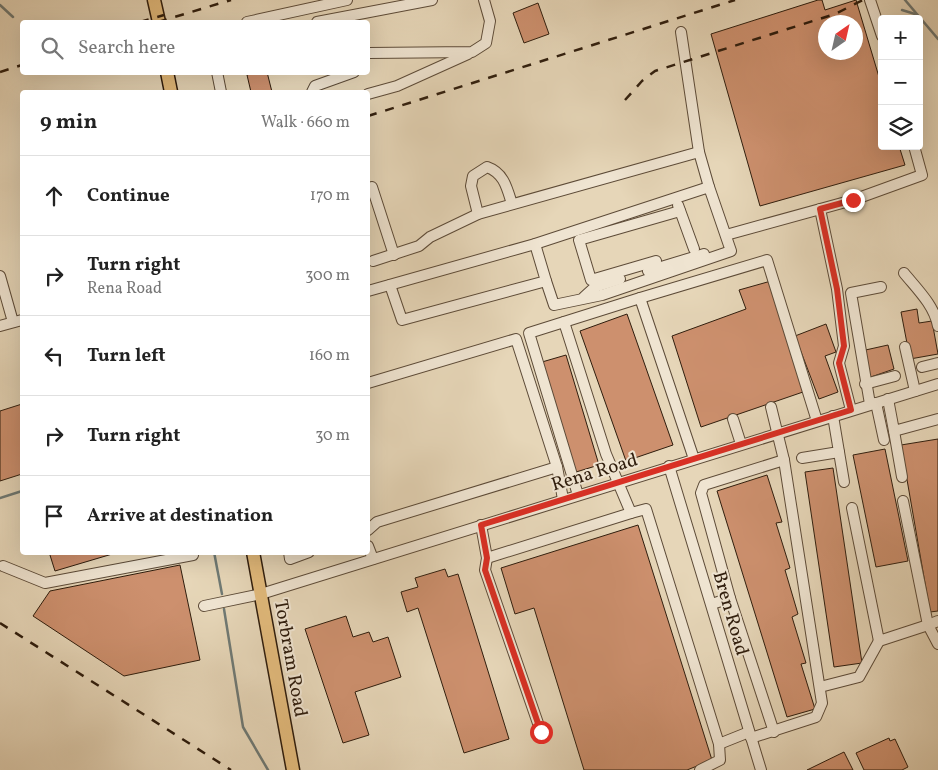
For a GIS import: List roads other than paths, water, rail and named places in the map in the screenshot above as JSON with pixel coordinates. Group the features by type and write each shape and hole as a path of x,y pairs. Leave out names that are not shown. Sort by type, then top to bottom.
{"main road":[{"path":"154,0 158,20"},
{"path":"168,75 171,90"},
{"name":"Torbram Road","path":"254,555 293,770"}],"street":[{"path":"256,20 346,0"},
{"path":"327,20 432,0"},
{"path":"370,93 396,86 472,52 486,43 490,22 484,0"},
{"path":"870,0 878,24"},
{"path":"535,244 554,305 611,292 703,261 715,254 731,251 699,152 681,32"},
{"path":"370,53 472,52"},
{"path":"218,75 221,90"},
{"path":"313,90 315,86 346,75"},
{"path":"726,235 853,200 922,175 915,150"},
{"path":"373,261 418,246 430,237 478,214 699,152"},
{"path":"478,214 471,186 473,176 487,167 497,170 504,181 512,204"},
{"path":"372,187 394,255"},
{"path":"370,290 535,244 710,187"},
{"path":"676,199 694,250"},
{"path":"820,209 837,289 844,346 839,363 851,410"},
{"path":"656,261 591,280 579,240 680,211"},
{"path":"578,495 528,333 767,260 817,420"},
{"path":"904,273 927,302 936,317 938,326"},
{"path":"0,276 18,321 0,326"},
{"path":"390,285 402,320 546,281"},
{"path":"881,287 852,293 865,384 884,440"},
{"path":"640,298 694,459"},
{"path":"564,322 606,454 631,513"},
{"path":"370,382 516,339 557,467 563,499"},
{"path":"905,347 915,391"},
{"path":"922,367 938,363"},
{"path":"865,384 895,376"},
{"name":"Rena Road","path":"204,606 261,594 778,432 938,384"},
{"path":"888,400 902,476"},
{"path":"719,744 750,735 774,732 816,717 822,703 784,460 771,407"},
{"path":"833,416 844,482"},
{"path":"733,419 741,444"},
{"path":"894,432 938,419"},
{"path":"802,458 839,452"},
{"path":"774,732 730,598 701,493 704,485 784,460"},
{"name":"Bren Road","path":"669,466 761,770"},
{"path":"370,528 377,522 557,467"},
{"path":"903,501 938,644"},
{"path":"820,688 859,677 879,641 852,508"},
{"path":"487,558 646,509 719,744 720,760 700,770"},
{"path":"481,525 487,558 485,570 541,732"},
{"path":"370,551 373,559"},
{"path":"3,566 45,583 193,555"},
{"path":"289,555 290,559 301,555"},
{"path":"712,604 730,598"},
{"path":"879,641 933,623"}],"waterway":[{"path":"905,0 938,39"},
{"path":"0,5 13,17"},
{"path":"902,10 915,14"},
{"path":"0,498 20,492"},
{"path":"215,555 222,594"},
{"path":"224,609 243,727 268,770"}],"railway":[{"path":"165,20 231,0"},
{"path":"370,115 735,0"},
{"path":"625,100 642,81 655,71 835,14 863,0"},
{"path":"147,20 164,15"},
{"path":"0,72 20,66"},
{"path":"0,623 231,770"}]}
